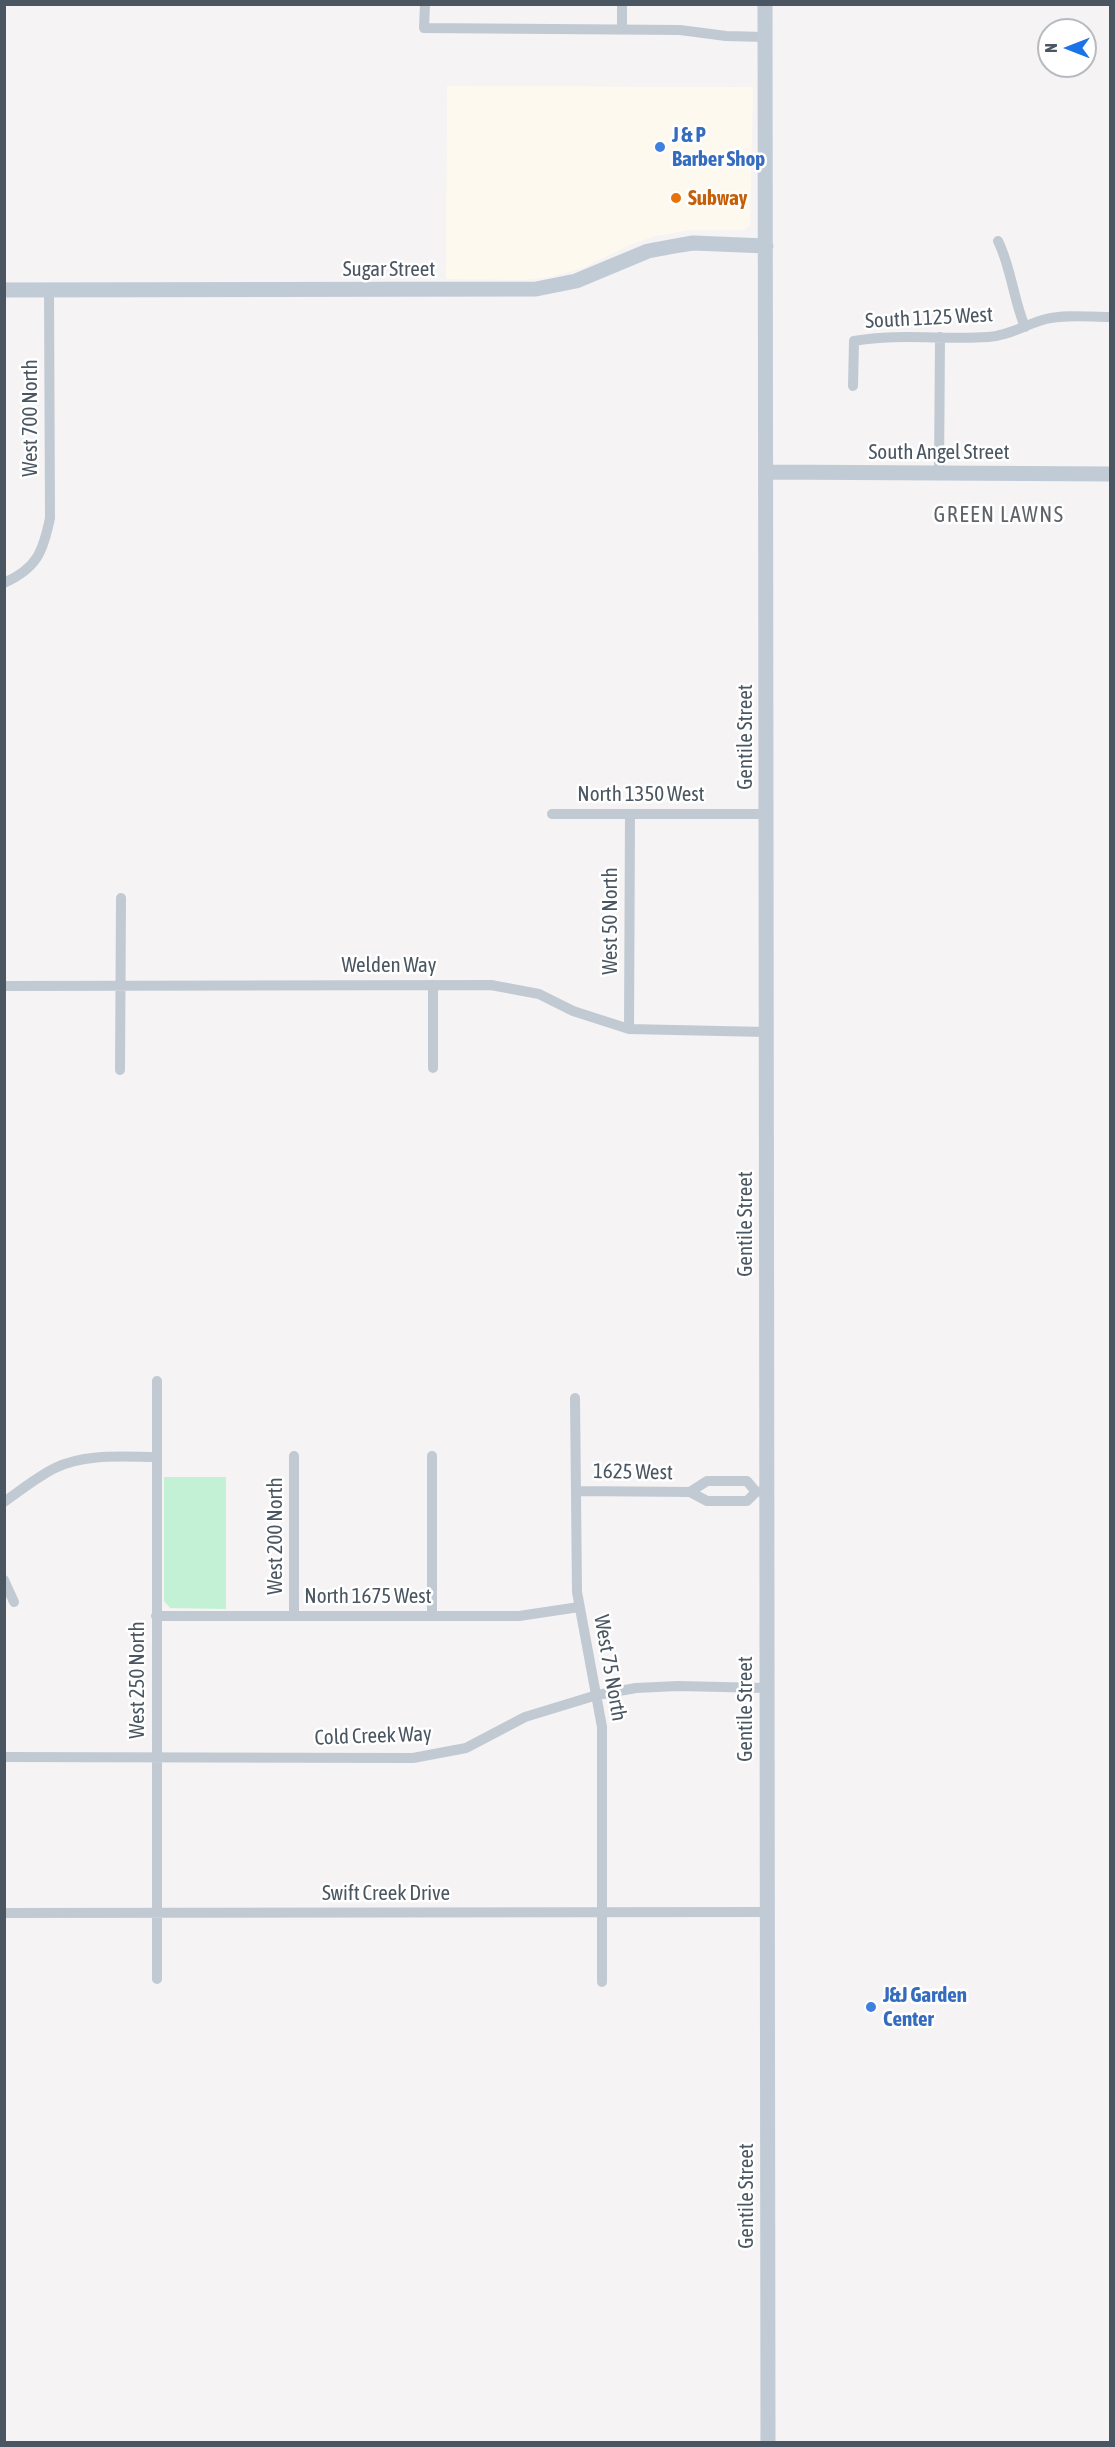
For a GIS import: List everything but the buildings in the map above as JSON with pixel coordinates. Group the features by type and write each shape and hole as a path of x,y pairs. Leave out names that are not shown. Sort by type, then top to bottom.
{"main road":[{"name":"Gentile Street","path":"765,4 766,1032 761,1491 766,1688 768,2442"},
{"name":"Sugar Street","path":"4,290 536,289 576,281 648,251 693,243 766,246"},
{"name":"South Angel Street","path":"767,472 1110,474"}],"street":[{"path":"424,4 424,28 680,30 726,36 765,37"},
{"path":"622,4 622,29"},
{"path":"998,241 1005,256 1011,289 1025,327"},
{"name":"West 700 North","path":"4,583 18,577 36,561 45,544 50,518 49,291"},
{"name":"South 1125 West","path":"853,386 854,341 876,337 990,337 1013,332 1046,319 1065,316 1110,317"},
{"path":"939,474 940,337"},
{"name":"North 1350 West","path":"552,814 766,813"},
{"name":"West 50 North","path":"630,814 630,1029"},
{"path":"120,1070 121,898"},
{"path":"433,985 433,1068"},
{"name":"Welden Way","path":"4,986 491,985 539,994 573,1011 630,1029 766,1032"},
{"name":"West 250 North","path":"157,1382 157,1979"},
{"name":"West 75 North","path":"575,1398 579,1607 602,1727 602,1982"},
{"name":"West 200 North","path":"294,1456 294,1615"},
{"path":"432,1456 432,1616"},
{"path":"4,1502 57,1468 76,1461 96,1458 157,1457"},
{"name":"1625 West","path":"576,1491 690,1492 707,1501 747,1501 761,1491 747,1481 707,1481 690,1492"},
{"path":"4,1580 14,1602"},
{"name":"North 1675 West","path":"156,1616 519,1616 579,1607"},
{"name":"Cold Creek Way","path":"4,1757 413,1758 466,1748 525,1717 597,1695 636,1688 678,1686 766,1688"},
{"name":"Swift Creek Drive","path":"4,1913 767,1912"}],"shaded area":[{"path":"447,86 753,87 750,226 743,230 690,230 656,236 632,244 583,268 550,277 525,280 446,279"}],"green space":[{"path":"164,1477 226,1477 226,1609 170,1608 164,1601"}],"place":[{"name":"J & P Barber Shop","path":"660,147"},
{"name":"Subway","path":"676,198"},
{"name":"J&J Garden Center","path":"871,2007"}],"district":[{"name":"GREEN LAWNS","path":"999,515"}]}
